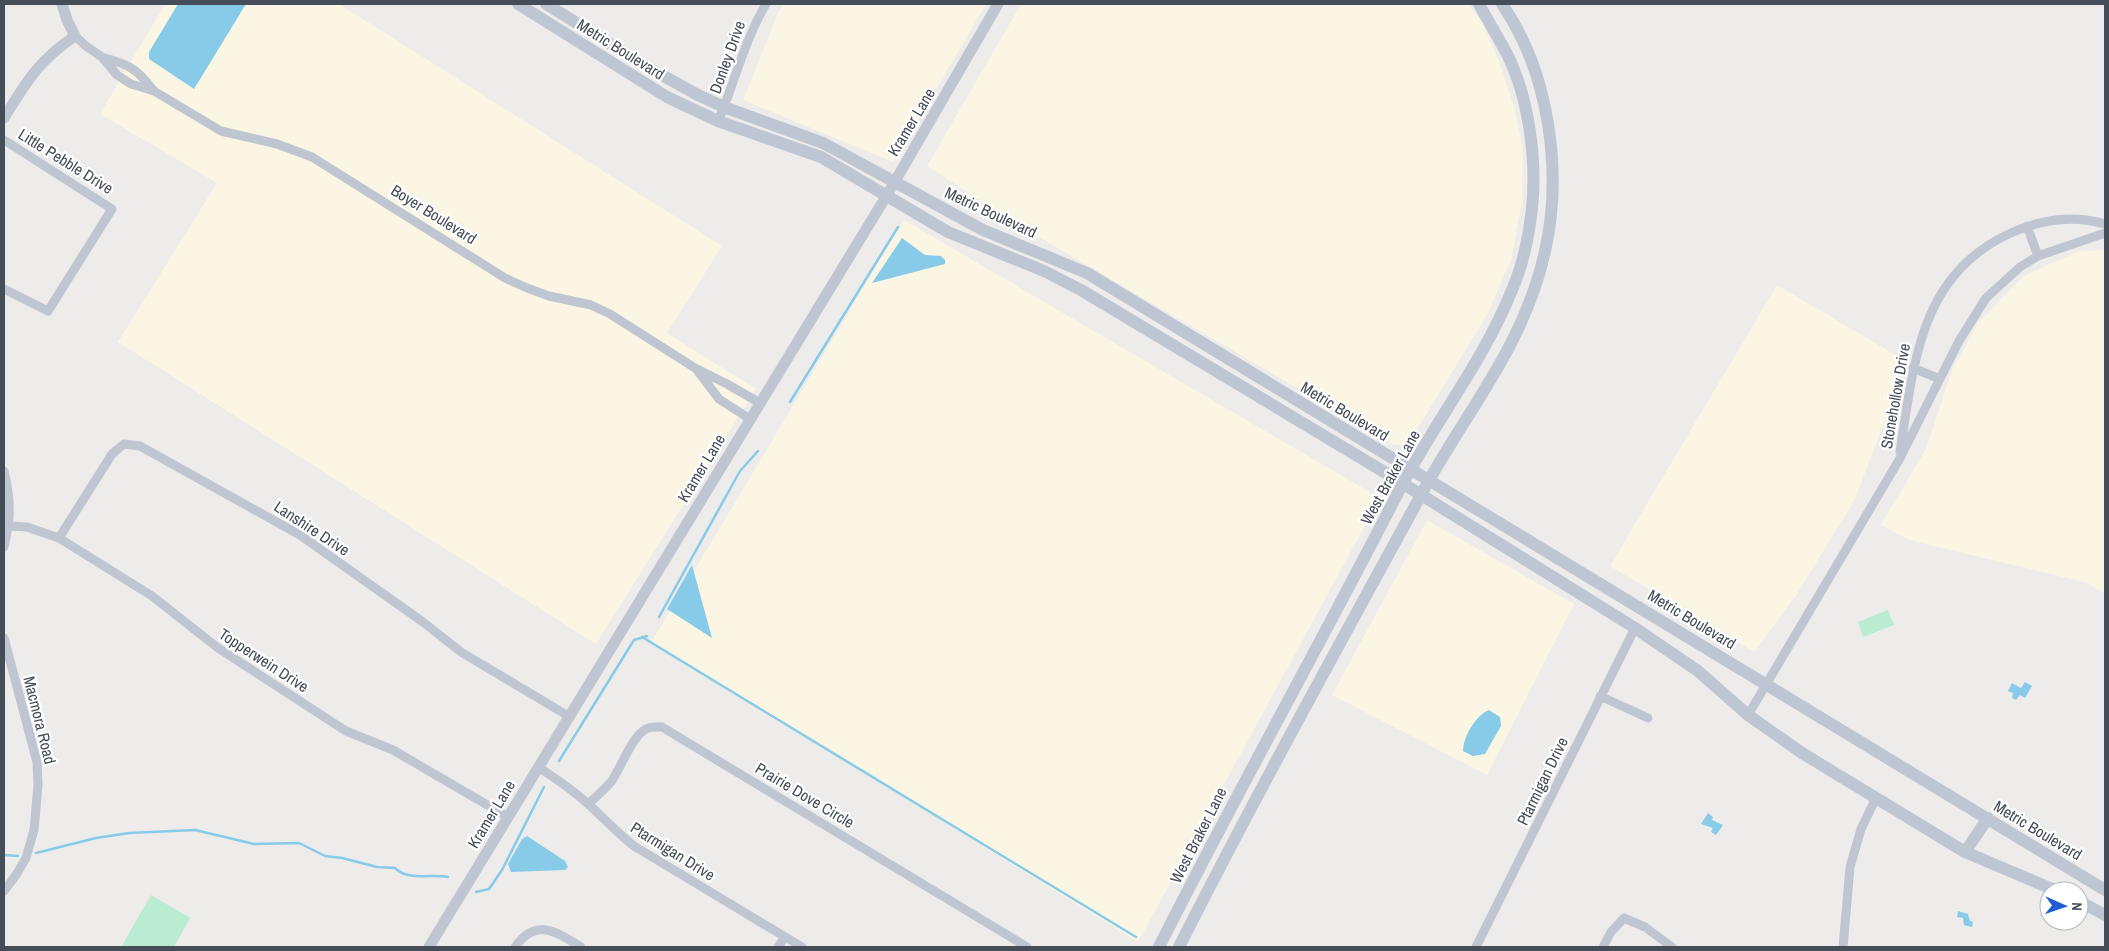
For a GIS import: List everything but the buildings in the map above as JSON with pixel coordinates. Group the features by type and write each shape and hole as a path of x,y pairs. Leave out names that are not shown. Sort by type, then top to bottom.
{"main road":[{"name":"Metric Boulevard","path":"518,4 641,82 718,121 821,157 948,232 1044,272 1081,290 1635,628 1698,672 1748,715 1802,754 1965,852 2039,883"},
{"name":"Metric Boulevard","path":"546,4 662,76 724,107 823,143 983,230 1087,273 2105,890"},
{"name":"West Braker Lane","path":"1159,947 1215,836 1402,485 1500,317 1514,288 1532,208 1532,164 1528,119 1508,56 1479,4"},
{"path":"1179,947 1230,846 1429,481 1513,343 1528,309 1545,251 1553,201 1552,162 1546,112 1540,90 1528,54 1512,18 1502,4"},
{"path":"1522,96 1540,90"},
{"path":"1528,119 1546,112"},
{"path":"1156,335 1165,321"},
{"path":"1311,656 1327,669"},
{"path":"1965,852 1988,818"},
{"path":"1215,836 1230,846"},
{"path":"2089,907 2105,915"}],"street":[{"name":"Boyer Boulevard","path":"62,4 75,36 102,57 117,75 131,84 154,91 221,131 277,144 312,157 505,278 549,296 592,306 610,314 695,368 728,384 760,403"},
{"name":"Donley Drive","path":"718,121 745,45 766,4"},
{"name":"Kramer Lane","path":"429,947 887,195 998,4"},
{"path":"4,118 34,70 55,49 75,36"},
{"name":"Boyer Boulevard","path":"102,57 124,63 139,72 154,91"},
{"name":"Little Pebble Drive","path":"4,140 112,209 48,311 4,289"},
{"name":"Stonehollow Drive","path":"1899,460 1913,368 1922,332 1940,294 1968,259 1996,239 2027,226 2058,219 2085,219 2105,224"},
{"path":"2027,226 2038,256"},
{"name":"Stonehollow Drive","path":"1748,715 1899,460 1959,341 1986,298 2020,267 2038,256 2105,233"},
{"name":"Boyer Boulevard","path":"695,368 718,399 750,419"},
{"path":"1913,368 1940,379"},
{"name":"Lanshire Drive","path":"59,538 112,454 124,444 140,446 300,535 423,622 461,652 570,716"},
{"path":"4,472 9,492 9,526 4,547"},
{"name":"Topperwein Drive","path":"9,526 42,531 59,538 152,596 218,648 346,731 393,750 508,817"},
{"name":"Ptarmigan Drive","path":"1476,947 1635,628"},
{"name":"Macmora Road","path":"4,638 37,762 38,785 34,830 26,858 4,891"},
{"path":"1600,696 1648,718"},
{"name":"Prairie Dove Circle","path":"588,804 611,782 638,736 645,729 662,727 1027,947"},
{"name":"Ptarmigan Drive","path":"538,767 588,804 618,834 634,846 802,947"},
{"path":"1843,947 1850,867 1860,829 1876,798"},
{"path":"1604,947 1611,932 1624,918 1645,927 1672,947"},
{"path":"516,947 527,933 538,929 558,934 581,947"},
{"path":"778,947 785,937"}],"shaded area":[{"path":"165,4 339,4 722,246 667,333 756,389 596,644 118,342 217,183 100,114"},
{"path":"784,4 986,4 893,162 743,100 778,13"},
{"path":"1021,4 1468,4 1482,22 1500,64 1515,110 1523,153 1522,202 1511,260 1487,315 1408,444 1394,445 1015,223 927,166"},
{"path":"904,220 1380,498 1138,942 652,641"},
{"path":"2105,250 2105,594 2088,583 1909,540 1881,525 1926,449 1952,370 1978,323 2024,276 2079,251"},
{"path":"1777,285 1897,356 1896,393 1854,501 1797,594 1754,652 1610,566"},
{"path":"1427,520 1574,604 1487,775 1332,695"}],"green space":[{"path":"1888,610 1894,625 1863,637 1858,622"},
{"path":"151,895 190,918 174,947 121,947"}],"water":[{"path":"178,4 246,4 194,89 149,59 149,52"},
{"path":"902,238 925,255 941,256 945,260 945,264 872,283"},
{"path":"692,565 712,638 667,609"},
{"path":"2025,682 2032,686 2025,698 2020,695 2016,700 2012,698 2013,693 2008,691 2012,683 2021,688"},
{"path":"1489,710 1500,717 1501,726 1485,754 1473,756 1463,751 1465,739 1475,721"},
{"path":"1708,813 1713,817 1712,820 1723,825 1716,835 1711,832 1713,828 1701,824"},
{"path":"527,836 565,861 568,867 565,870 511,872 508,864 522,839"},
{"path":"1958,911 1968,914 1970,921 1973,922 1972,927 1964,925 1963,918 1957,917"}],"waterway":[{"path":"790,402 898,227"},
{"path":"659,617 740,471 758,451"},
{"path":"559,761 634,640 647,636"},
{"path":"642,637 1136,937"},
{"path":"476,892 489,889 502,870 544,787"},
{"path":"36,853 96,838 129,833 195,830 254,844 299,843 325,856 342,858 377,867 395,868 407,875 448,877"},
{"path":"4,855 18,856"}]}
